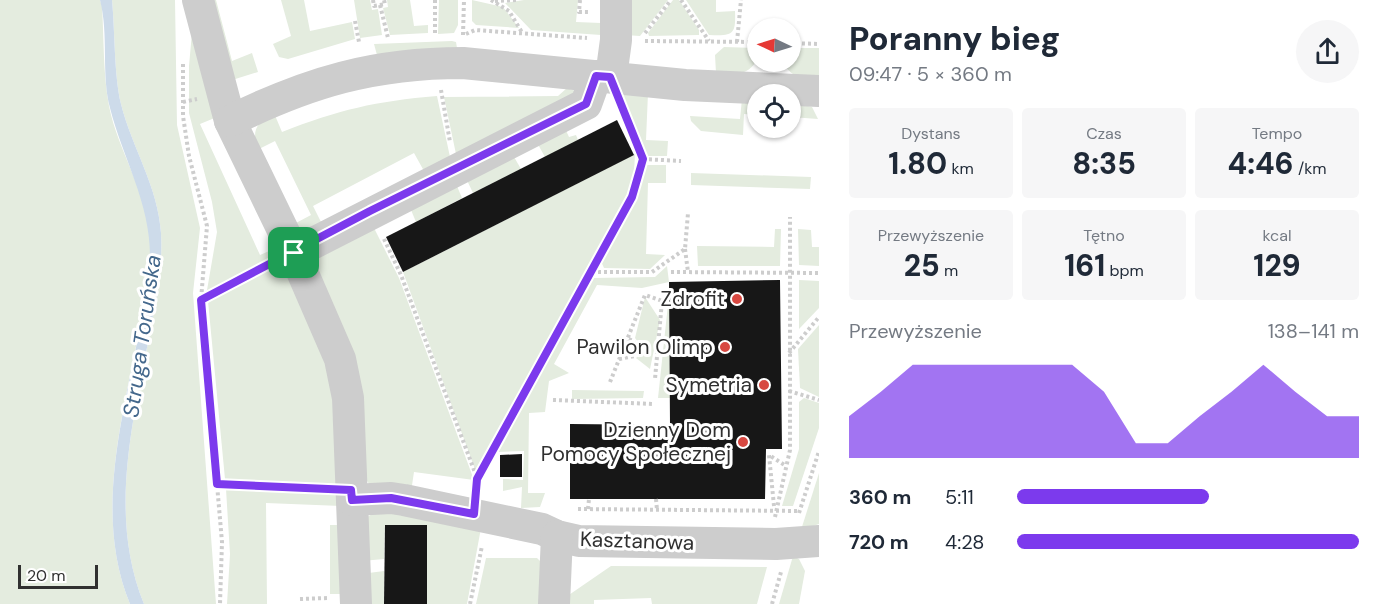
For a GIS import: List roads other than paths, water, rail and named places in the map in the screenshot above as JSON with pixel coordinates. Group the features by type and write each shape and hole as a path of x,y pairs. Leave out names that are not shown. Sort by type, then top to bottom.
{"street":[{"path":"198,0 230,121 294,253 340,359 348,398 356,604"},
{"path":"294,253 370,211 586,104 603,76 616,40 616,0"},
{"path":"230,121 280,96 357,72 445,55 684,85 819,91"},
{"name":"Kasztanowa","path":"352,495 391,498 542,529 563,523 579,541 795,543"},
{"path":"554,604 563,523"}],"water":[{"name":"Struga Toruńska","path":"100,0 112,0 121,104 155,199 161,233 158,283 127,468 127,537 133,570 144,604 130,604 119,571 114,537 113,503 119,434 148,285 149,236 141,199 115,127 107,95 103,13"}],"place":[{"name":"Zdrofit","path":"737,299"},
{"name":"Pawilon Olimp","path":"725,347"},
{"name":"Symetria","path":"764,385"},
{"name":"Dzienny Dom Pomocy Społecznej","path":"743,442"}]}
